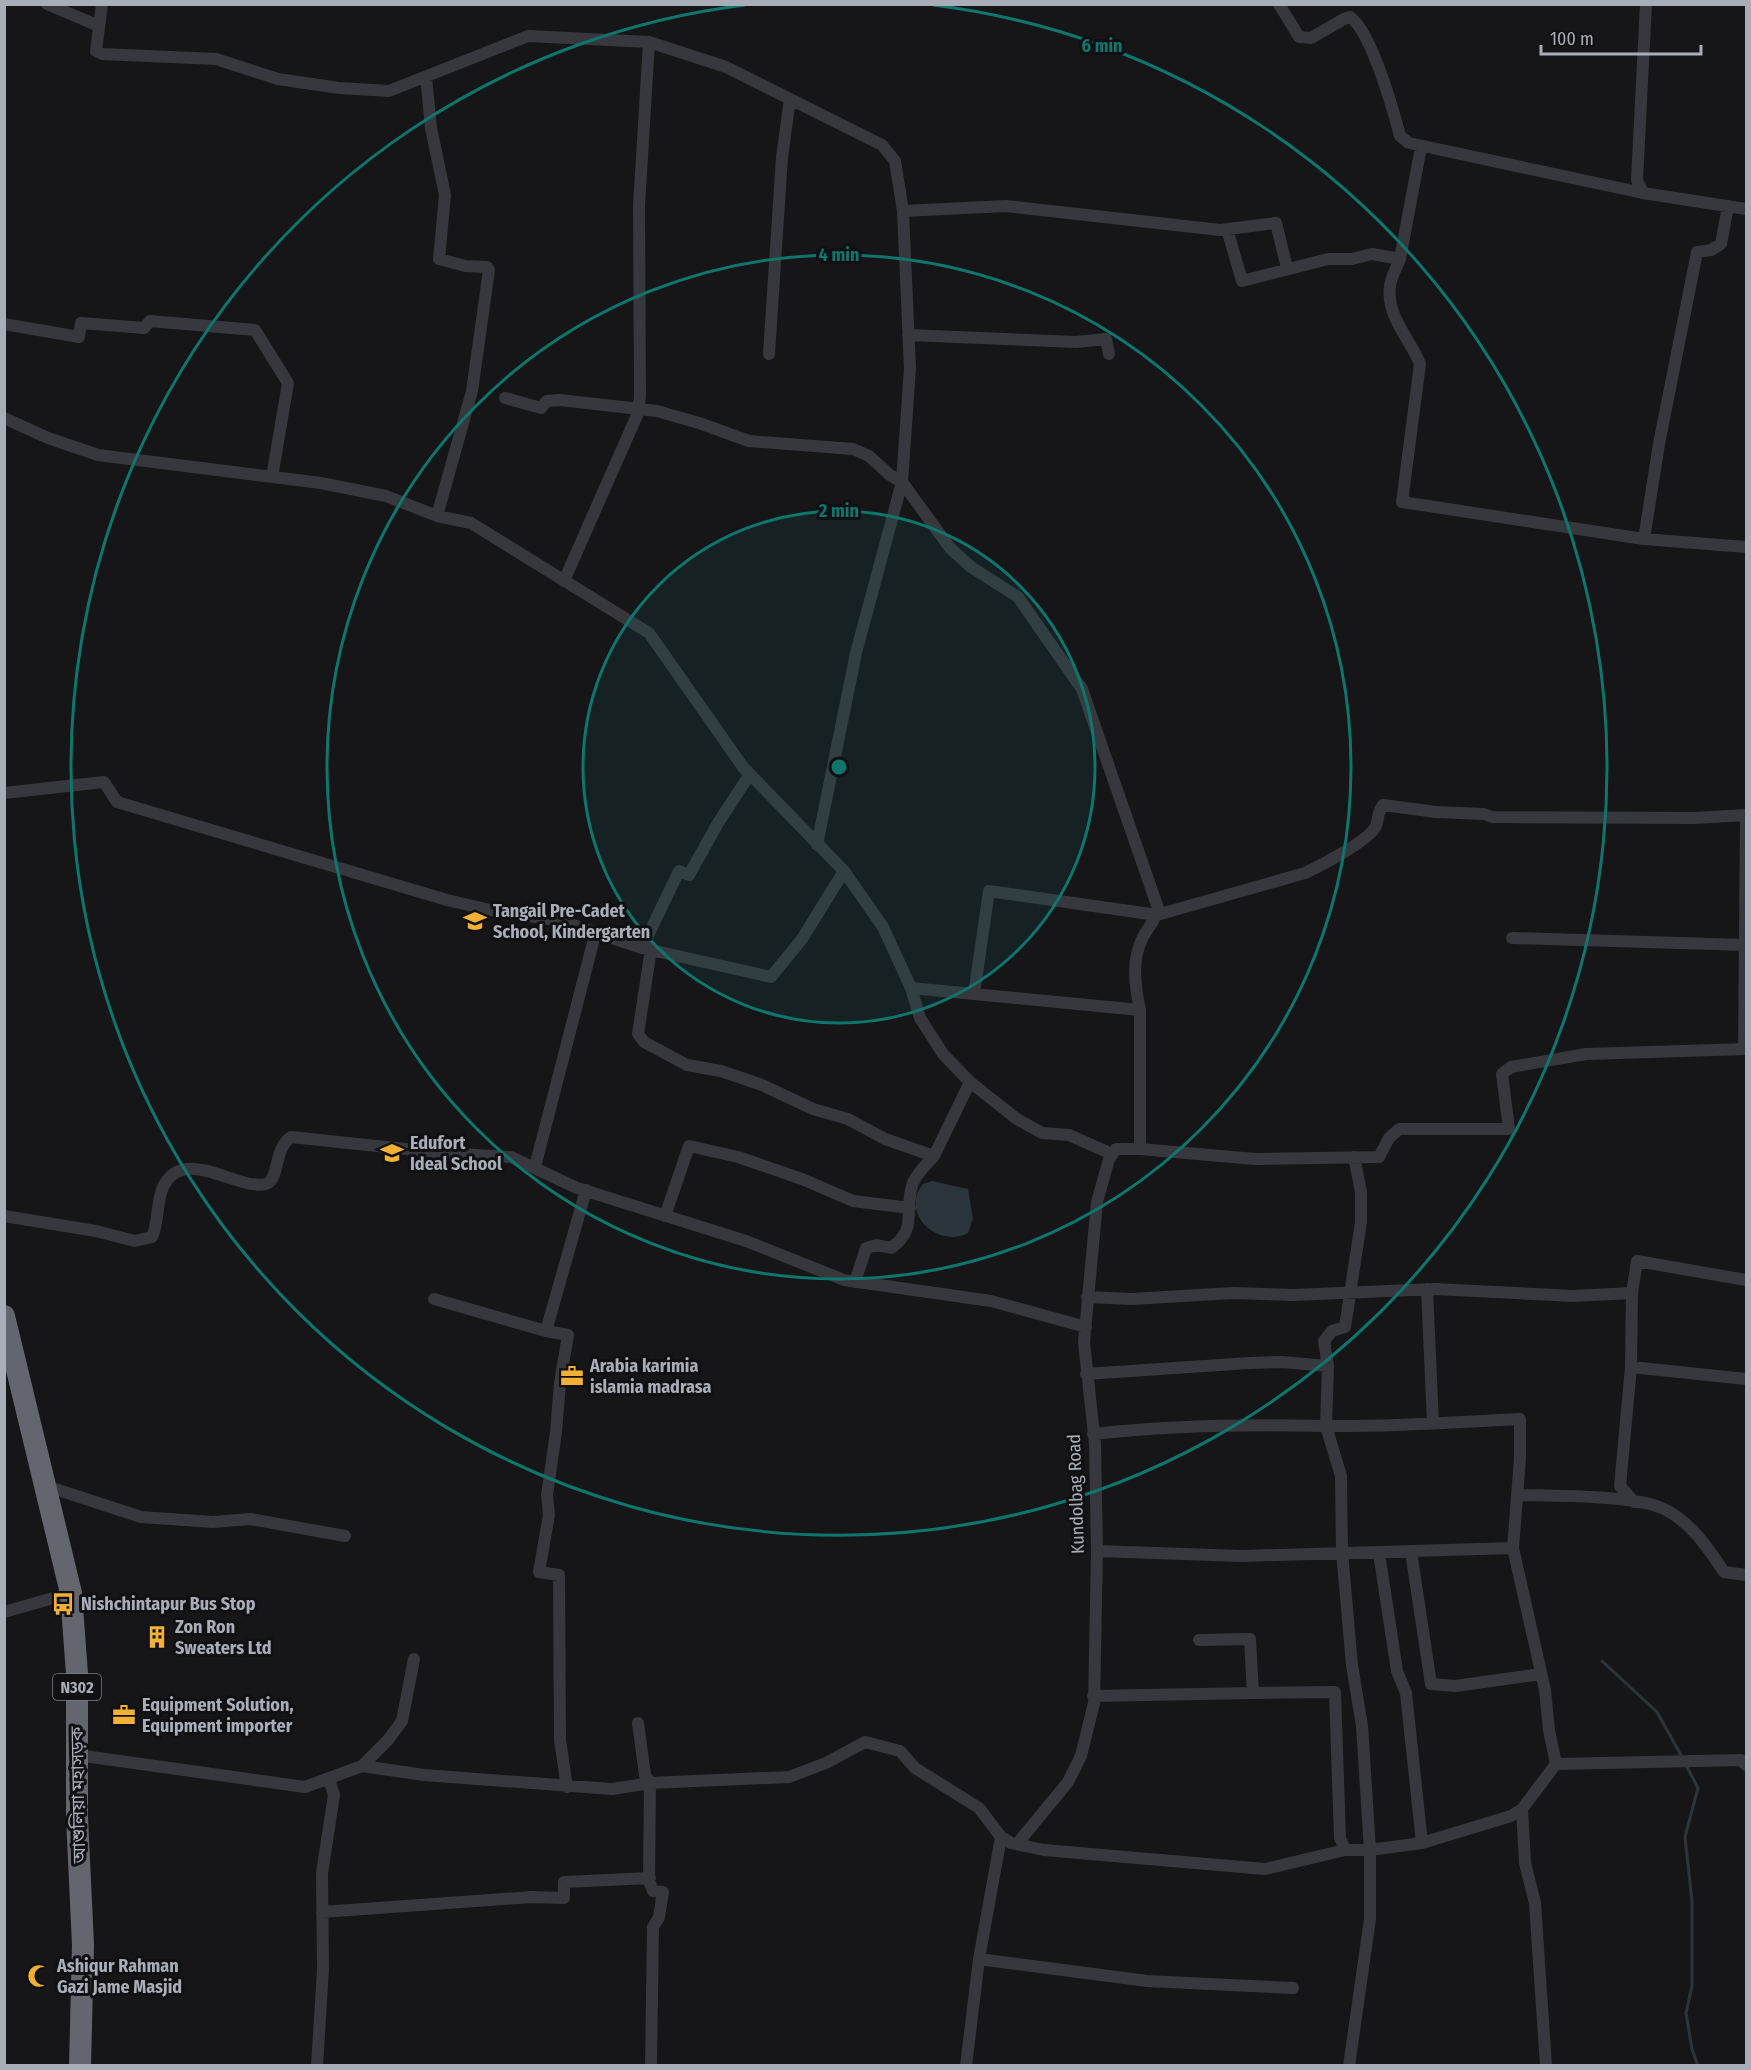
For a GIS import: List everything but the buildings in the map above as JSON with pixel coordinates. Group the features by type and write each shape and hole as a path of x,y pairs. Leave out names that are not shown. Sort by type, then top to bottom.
{"highway":[{"name":"আশুলিয়া মহাসড়ক","path":"4,1316 71,1593 77,1674 76,1817 84,1945 80,2066"}],"street":[{"path":"47,4 99,26"},
{"path":"102,4 96,51 102,54 216,59 278,79 339,88 389,91 528,36 649,42 726,67 882,145 896,161 903,211 910,368 902,482 856,653 817,845"},
{"path":"1279,4 1299,37 1311,38 1344,18 1350,17 1357,22 1369,43 1400,136 1409,143 1495,159 1643,193 1746,209"},
{"path":"1643,193 1637,180 1646,4"},
{"path":"564,581 638,410 639,206 649,42"},
{"path":"426,77 431,128 445,195 439,259 465,266 487,267 489,270 472,391 437,516"},
{"path":"769,354 782,157 790,99"},
{"path":"1421,147 1400,259 1390,287 1395,322 1414,350 1420,364 1401,502 1644,539 1746,547"},
{"path":"903,211 1006,206 1227,229 1276,223 1287,268"},
{"path":"1644,539 1657,456 1697,252 1711,250 1721,244 1728,206"},
{"path":"1227,229 1242,281 1328,259 1352,259 1372,254 1400,259"},
{"path":"4,324 79,337 81,323 144,328 150,321 255,330 288,383 272,477"},
{"path":"908,335 1076,342 1106,339 1109,354"},
{"path":"505,398 541,408 547,401 560,400 657,411 749,441 853,449 869,456 890,475 902,482 950,549 971,567 1017,597 1082,689 1158,908 1142,938 1134,979 1140,1010 1140,1149"},
{"path":"4,418 48,438 98,455 272,477 386,496 437,516 471,523 649,633 750,774 844,872 883,927 911,988 920,1018 943,1054 970,1082 1017,1119 1042,1133 1069,1135 1112,1154 1116,1149 1140,1149 1255,1159 1379,1156 1389,1138 1400,1129 1509,1129 1502,1074 1511,1067 1586,1054 1745,1049 1746,815 1694,818 1492,818 1480,813 1436,812 1383,805 1376,820 1376,826 1346,852 1327,863 1305,873 1156,915 989,891 974,994"},
{"path":"750,774 718,823 689,875 679,872 646,949 638,1034 644,1042 687,1065 721,1071 762,1085 813,1109 848,1119 885,1139 934,1156"},
{"path":"4,793 104,782 117,802 447,900 490,910 561,921 646,949 771,977 802,939 844,872"},
{"path":"535,1167 596,931"},
{"path":"1512,939 1745,945"},
{"path":"911,988 1140,1010"},
{"path":"855,1282 866,1248 877,1245 891,1248 900,1242 908,1229 913,1183 934,1156 970,1082"},
{"path":"4,1216 96,1231 135,1241 152,1237 156,1228 163,1188 171,1176 182,1170 199,1169 267,1184 273,1180 279,1150 291,1137 444,1153 499,1155 535,1167 577,1188 738,1239 806,1267 855,1282 991,1301 1086,1327"},
{"path":"665,1216 689,1146 738,1157 802,1179 853,1201 910,1208"},
{"name":"Kundolbag Road","path":"1017,1844 1068,1782 1082,1756 1093,1696 1097,1551 1093,1434 1086,1374 1087,1297 1097,1202 1102,1178 1112,1154"},
{"path":"1349,2066 1370,1919 1370,1850 1362,1726 1352,1665 1342,1552 1341,1476 1326,1426 1328,1366 1324,1341 1332,1331 1345,1327 1348,1292 1361,1222 1361,1192 1354,1157"},
{"path":"546,1331 586,1190"},
{"path":"1634,1502 1620,1486 1631,1367 1632,1293 1637,1261 1746,1280"},
{"path":"1087,1297 1132,1299 1233,1293 1427,1289 1573,1296 1632,1293"},
{"path":"1427,1289 1433,1423"},
{"path":"434,1299 546,1331 568,1335 547,1495 549,1515 539,1572 559,1575 560,1740 567,1787"},
{"path":"1086,1374 1249,1362 1328,1366"},
{"path":"1631,1367 1746,1379"},
{"path":"362,1766 424,1775 612,1789 650,1784 789,1777 826,1763 865,1742 900,1750 915,1768 979,1808 1001,1837 1017,1844 1044,1850 1265,1869 1345,1851 1422,1843 1511,1816 1522,1809 1556,1764 1541,1674 1513,1548 1518,1495 1520,1419 1326,1426 1188,1425 1093,1434"},
{"path":"46,1486 141,1517 213,1522 250,1519 345,1536"},
{"path":"1518,1495 1634,1502 1664,1509 1707,1545 1724,1572 1746,1575"},
{"path":"1097,1551 1242,1556 1513,1548"},
{"path":"1411,1552 1431,1684 1455,1686 1541,1674"},
{"path":"1379,1553 1397,1671 1406,1693 1422,1843"},
{"path":"4,1612 71,1593"},
{"path":"1199,1640 1250,1639 1253,1693"},
{"path":"76,1755 305,1787 362,1766 388,1740 402,1721 414,1659"},
{"path":"1093,1696 1335,1692 1340,1838 1345,1851"},
{"path":"638,1723 645,1775 650,1784 650,1878 653,1891 663,1892 659,1917 653,1927 651,2066"},
{"path":"1556,1764 1740,1760 1746,1765"},
{"path":"317,2066 323,1970 322,1873 334,1795 329,1779"},
{"path":"1522,1809 1525,1863 1534,1903 1546,2066"},
{"path":"966,2066 979,1959 1001,1837"},
{"path":"322,1912 532,1897 564,1898 564,1882 650,1878"},
{"path":"979,1959 1147,1981 1293,1988"}],"shaded area":[{"path":"932,1181 968,1189 973,1218 968,1233 956,1237 945,1236 925,1225 916,1206 917,1195 923,1184"}],"waterway":[{"path":"1602,1661 1657,1712 1682,1757"},
{"path":"1686,1765 1698,1788 1685,1837 1692,1901 1692,1986 1686,2013 1692,2049 1698,2066"}],"place":[{"name":"Tangail Pre-Cadet School, Kindergarten","path":"475,921"},
{"name":"Edufort Ideal School","path":"392,1153"},
{"name":"Arabia karimia islamia madrasa","path":"572,1376"},
{"name":"Nishchintapur Bus Stop","path":"63,1604"},
{"name":"Zon Ron Sweaters Ltd","path":"157,1637"},
{"name":"Equipment Solution, Equipment importer","path":"124,1715"},
{"name":"Ashiqur Rahman Gazi Jame Masjid","path":"39,1976"}]}
